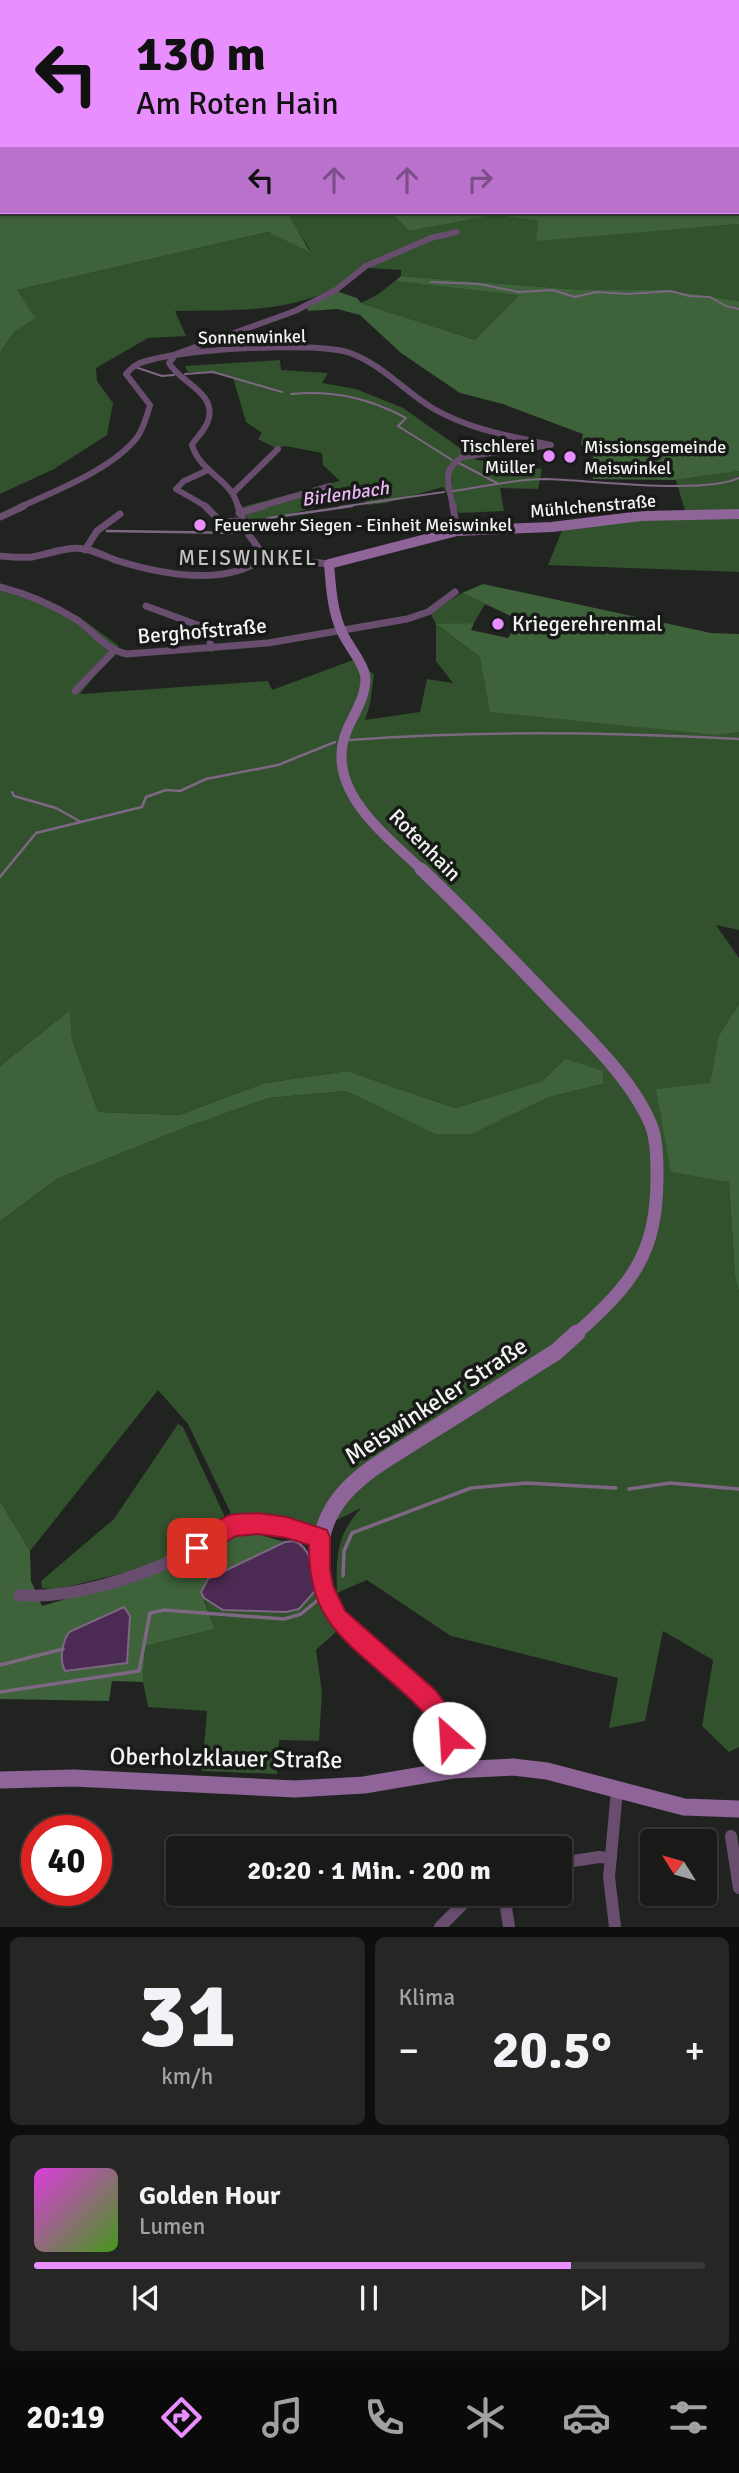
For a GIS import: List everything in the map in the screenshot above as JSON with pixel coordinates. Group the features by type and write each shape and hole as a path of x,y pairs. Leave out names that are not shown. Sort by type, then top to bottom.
{"street":[{"path":"0,517 75,481 137,438 150,405 126,374 136,364 176,354 295,311 340,286 366,266 431,238 457,232"},
{"name":"Sonnenwinkel","path":"176,354 277,347 348,352 380,368 433,408 475,429 551,444 548,447 462,457 450,465 447,473 457,531"},
{"path":"176,354 170,359 170,367 200,391 209,413 208,422 192,445 194,453 206,471 233,493 241,517 265,557"},
{"path":"233,493 278,449"},
{"path":"206,471 184,481 176,489 177,492 203,503 221,522 330,486"},
{"path":"85,550 97,531 120,514"},
{"name":"Mühlchenstraße","path":"329,564 457,531 552,527 641,516 739,514"},
{"path":"0,556 27,558 68,549 85,550 118,561 197,575 241,570 255,565 265,557 329,564"},
{"name":"Rotenhain","path":"329,564 333,602 341,631 365,674 364,691 341,745 343,773 356,802 597,1048 639,1102"},
{"name":"Berghofstraße","path":"0,587 43,600 86,627 113,652 147,654 289,640 407,619 428,612 456,592"},
{"path":"146,606 203,627 208,631 211,648"},
{"path":"75,691 113,652"},
{"name":"Meiswinkeler Straße","path":"453,1770 449,1738 440,1716 427,1698 338,1619 323,1588 319,1570 320,1538 326,1521 348,1488 364,1474 556,1352 613,1301 646,1254 657,1202 657,1159 652,1127 639,1102"},
{"path":"19,1595 29,1598 47,1597 141,1573 181,1557 221,1535 232,1525 287,1527 320,1538"},
{"name":"Oberholzklauer Straße","path":"0,1780 74,1778 295,1789 363,1785 453,1770 525,1768 547,1771 684,1807 739,1810"},
{"path":"615,1927 611,1909 611,1858 617,1790"},
{"path":"731,1836 739,1888"},
{"path":"572,1861 611,1858"},
{"path":"440,1927 461,1906"},
{"path":"506,1906 509,1927"}],"green space":[{"path":"0,214 288,214 310,252 268,232 17,290 35,318 15,331 0,353"},
{"path":"287,214 392,214 409,231 495,215 538,221 537,240 739,224 739,301 668,290 583,290 401,276 401,270 368,268 344,283 298,302 253,309 175,311 186,336 148,338 96,368 97,381 113,403 107,435 54,469 0,494 0,353 15,331 17,290 268,232 310,250"},
{"path":"392,214 739,214 739,224 536,241 538,221 495,215 409,231"},
{"path":"401,276 583,290 668,290 739,301 739,471 676,480 593,479 593,452 581,445 583,434 503,404 460,393 401,353 360,315 337,309 308,311 307,307 336,291 357,298 361,303 475,340 519,295 395,281"},
{"path":"395,281 520,294 475,340 361,303"},
{"path":"280,360 281,370 328,373 322,383 356,389 403,408 477,460 542,469 538,489 500,488 504,511 459,513 443,487 386,503 367,505 359,495 270,520 253,530 242,507 340,481 323,465 322,453 285,446 275,448 258,439 262,433 246,422 233,378 211,372 188,372 185,366"},
{"path":"739,471 739,572 548,565 565,523 685,511 676,480"},
{"path":"483,584 711,633 739,634 739,732 717,735 490,712 480,657 436,624 474,623 471,630 508,638 519,620 462,593"},
{"path":"0,590 78,616 119,646 80,694 268,681 272,690 353,660 374,674 365,720 420,712 427,679 453,683 436,661 436,624 430,612 462,593 485,604 474,623 437,625 480,657 717,735 739,732 739,930 716,925 739,958 739,1004 718,1037 710,1084 657,1089 729,1182 735,1277 739,1292 739,1747 729,1752 702,1726 713,1660 663,1631 645,1721 609,1728 618,1678 451,1636 367,1580 337,1593 339,1547 347,1528 361,1508 315,1531 235,1522 188,1424 158,1390 30,1551 0,1501 0,1221 57,1179 192,1125 269,1098 346,1091 435,1134 472,1134 549,1097 603,1084 565,1059 542,1081 455,1108 347,1071 265,1083 179,1115 98,1112 72,1039 70,1010 0,1066"},
{"path":"739,1004 739,1292 735,1277 729,1182 671,1172 656,1089 710,1083 718,1037"},
{"path":"70,1010 72,1039 98,1112 179,1115 265,1083 347,1071 455,1108 542,1081 565,1059 603,1071 603,1084 549,1097 472,1134 435,1134 346,1091 269,1098 192,1125 57,1179 0,1221 0,1066"},
{"path":"178,1424 183,1427 224,1515 221,1529 174,1557 136,1570 54,1590 42,1588 41,1581 114,1519"},
{"path":"0,1501 30,1551 31,1581 42,1606 165,1570 238,1533 250,1532 285,1542 208,1580 201,1592 215,1629 145,1646 143,1682 112,1681 109,1701 0,1699","holes":["116,1610 65,1671 62,1654 64,1640 69,1632 94,1623"]},
{"path":"316,1590 337,1593 338,1630 316,1650 322,1692 319,1741 279,1740 277,1774 202,1771 207,1711 148,1707 143,1682 145,1646 215,1629 204,1598 223,1610 286,1612 299,1609"}],"shaded area":[{"path":"294,1541 305,1549 308,1555 316,1590 299,1609 286,1612 223,1610 204,1598 201,1592 208,1579 285,1542"},
{"path":"124,1607 130,1616 127,1663 65,1671 62,1651 69,1632"}],"waterway":[{"path":"431,282 479,284 519,292 552,290 575,297 596,292 628,294 671,291 689,296 710,297 726,306 739,309"},
{"path":"135,367 162,376 174,375"},
{"path":"185,374 213,372 282,392"},
{"path":"291,394 321,393 378,405 406,418 398,426 452,460"},
{"path":"459,463 497,483"},
{"name":"Birlenbach","path":"453,491 534,479 674,486 722,483 739,478"},
{"name":"Birlenbach","path":"340,507 444,492"},
{"name":"Birlenbach","path":"253,529 269,518 352,506"},
{"name":"Birlenbach","path":"107,531 241,533"},
{"path":"350,740 544,733 739,739"},
{"path":"81,822 142,807 146,797 166,790 180,791 206,779 278,765 335,742"},
{"path":"12,792 14,796 56,808 81,822"},
{"path":"0,877 36,833 81,822"},
{"path":"343,1576 344,1551 352,1533 471,1488 526,1483 616,1488"},
{"path":"629,1489 670,1483 739,1489"},
{"path":"0,1692 139,1671 150,1613 164,1610 284,1619 301,1614 319,1599"},
{"path":"0,1665 63,1649"}],"place":[{"name":"Tischlerei Müller","path":"549,456"},
{"name":"Missionsgemeinde Meiswinkel","path":"570,457"},
{"name":"Feuerwehr Siegen - Einheit Meiswinkel","path":"200,525"},
{"name":"Kriegerehrenmal","path":"498,624"}],"district":[{"name":"MEISWINKEL","path":"248,558"}],"route":[{"path":"197,1548 221,1535 232,1525 287,1527 320,1538 319,1570 324,1594 338,1619 427,1698 440,1716 449,1738"}]}
